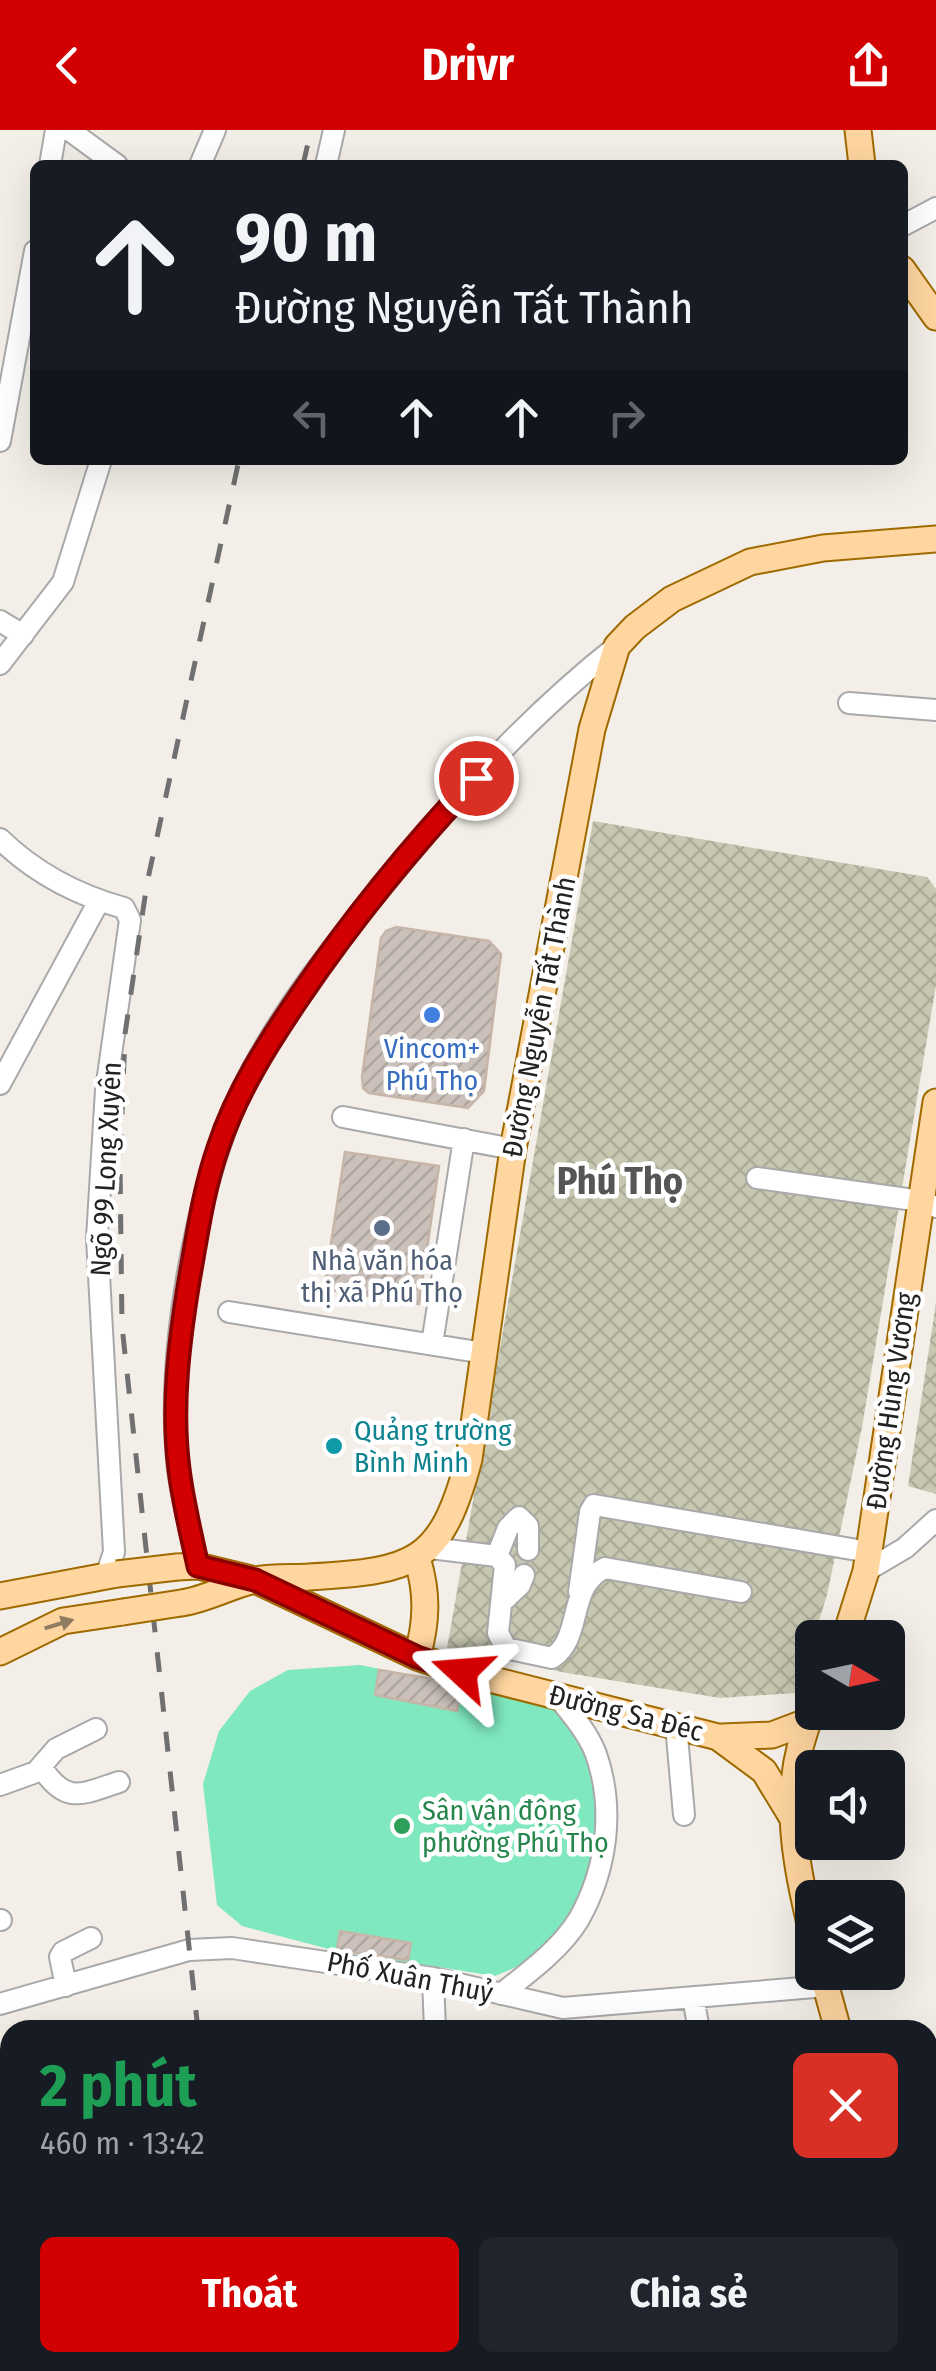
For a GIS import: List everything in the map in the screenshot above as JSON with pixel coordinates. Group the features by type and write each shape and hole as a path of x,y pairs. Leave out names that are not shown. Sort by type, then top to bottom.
{"main road":[{"path":"858,130 861,160"},
{"path":"908,277 935,313"},
{"path":"617,646 634,627 672,599 750,562 823,548 936,539"},
{"name":"Đường Nguyễn Tất Thành","path":"423,1553 444,1532 470,1459 513,1148 592,729 617,646"},
{"name":"Đường Hùng Vương","path":"850,1620 868,1562 929,1204 936,1102"},
{"path":"0,1596 187,1566 255,1580 343,1575 423,1553 424,1634 417,1657"},
{"path":"0,1652 63,1621 200,1600 255,1580"},
{"name":"Đường Sa Đéc","path":"255,1580 417,1657 557,1696 718,1737 772,1735 795,1724"},
{"path":"800,1880 792,1817 794,1764 806,1730"},
{"name":"Đường Sa Đéc","path":"718,1737 764,1771 792,1817"},
{"path":"827,1990 835,2020"}],"street":[{"path":"51,160 56,130"},
{"path":"69,130 110,160"},
{"path":"202,160 215,130"},
{"path":"327,160 334,130"},
{"path":"908,223 936,208"},
{"path":"0,441 30,278"},
{"path":"0,664 63,582 99,465"},
{"path":"0,620 22,634"},
{"path":"187,1566 178,1467 180,1332 200,1218 218,1147 243,1088 271,1038 342,936 428,830 524,727 617,646"},
{"path":"849,703 936,710"},
{"name":"Ngõ 99 Long Xuyên","path":"0,839 41,874 124,908 130,920 106,1090 97,1238 114,1552 112,1575"},
{"path":"0,1084 99,901"},
{"path":"344,1117 513,1148"},
{"path":"432,1344 464,1138"},
{"path":"757,1178 929,1204"},
{"path":"229,1312 484,1353"},
{"path":"423,1553 497,1556 505,1564 498,1632 506,1648 552,1658 563,1651 579,1596 594,1505 868,1562 905,1548 936,1520"},
{"path":"497,1556 508,1528 519,1517 528,1526 528,1550"},
{"path":"579,1596 587,1580 605,1568 741,1592"},
{"path":"502,1602 520,1585 524,1575"},
{"path":"500,1994 540,1964 578,1921 607,1844 595,1752 557,1696"},
{"path":"676,1725 684,1814"},
{"path":"0,1785 42,1768 62,1744 96,1729"},
{"path":"42,1768 54,1786 64,1792 81,1794 119,1782"},
{"path":"66,1986 60,1957 91,1938"},
{"name":"Phố Xuân Thuỷ","path":"0,2004 189,1950 232,1948 434,1978 564,2008 795,1983"},
{"path":"434,1978 436,2020"},
{"path":"693,1997 698,2020"}],"shaded area":[{"path":"593,821 927,877 936,889 936,985 862,1427 827,1595 819,1620 795,1620 795,1693 720,1698 447,1648"},
{"path":"936,1303 936,1494 908,1486"}],"green space":[{"name":"Sân vận động phường Phú Thọ","path":"360,1665 544,1701 571,1725 589,1768 598,1807 599,1844 591,1874 569,1919 550,1944 528,1962 495,1976 336,1951 242,1926 217,1905 203,1784 219,1731 250,1691 288,1670"}],"building":[{"name":"Vincom+ Phú Thọ","path":"396,927 489,941 501,954 484,1091 468,1108 369,1093 363,1088 381,938"},
{"name":"Nhà văn hóa thị xã Phú Thọ","path":"345,1152 439,1166 419,1304 324,1289"},
{"path":"379,1670 433,1679 461,1689 457,1711 375,1695"},
{"path":"340,1931 411,1943 408,1960 337,1950"}],"railway":[{"path":"304,160 311,130"},
{"path":"197,2020 122,1326 120,1165 125,1034 147,883 238,465"}],"place":[{"name":"Vincom+ Phú Thọ","path":"432,1015"},
{"name":"Nhà văn hóa thị xã Phú Thọ","path":"382,1228"},
{"name":"Quảng trường Bình Minh","path":"334,1446"},
{"name":"Sân vận động phường Phú Thọ","path":"402,1826"}],"district":[{"name":"Phú Thọ","path":"620,1181"}],"route":[{"path":"462,1672 417,1657 255,1580 198,1566 178,1467 177,1374 180,1332 200,1218 218,1147 243,1088 271,1038 342,936 476,778"}]}
